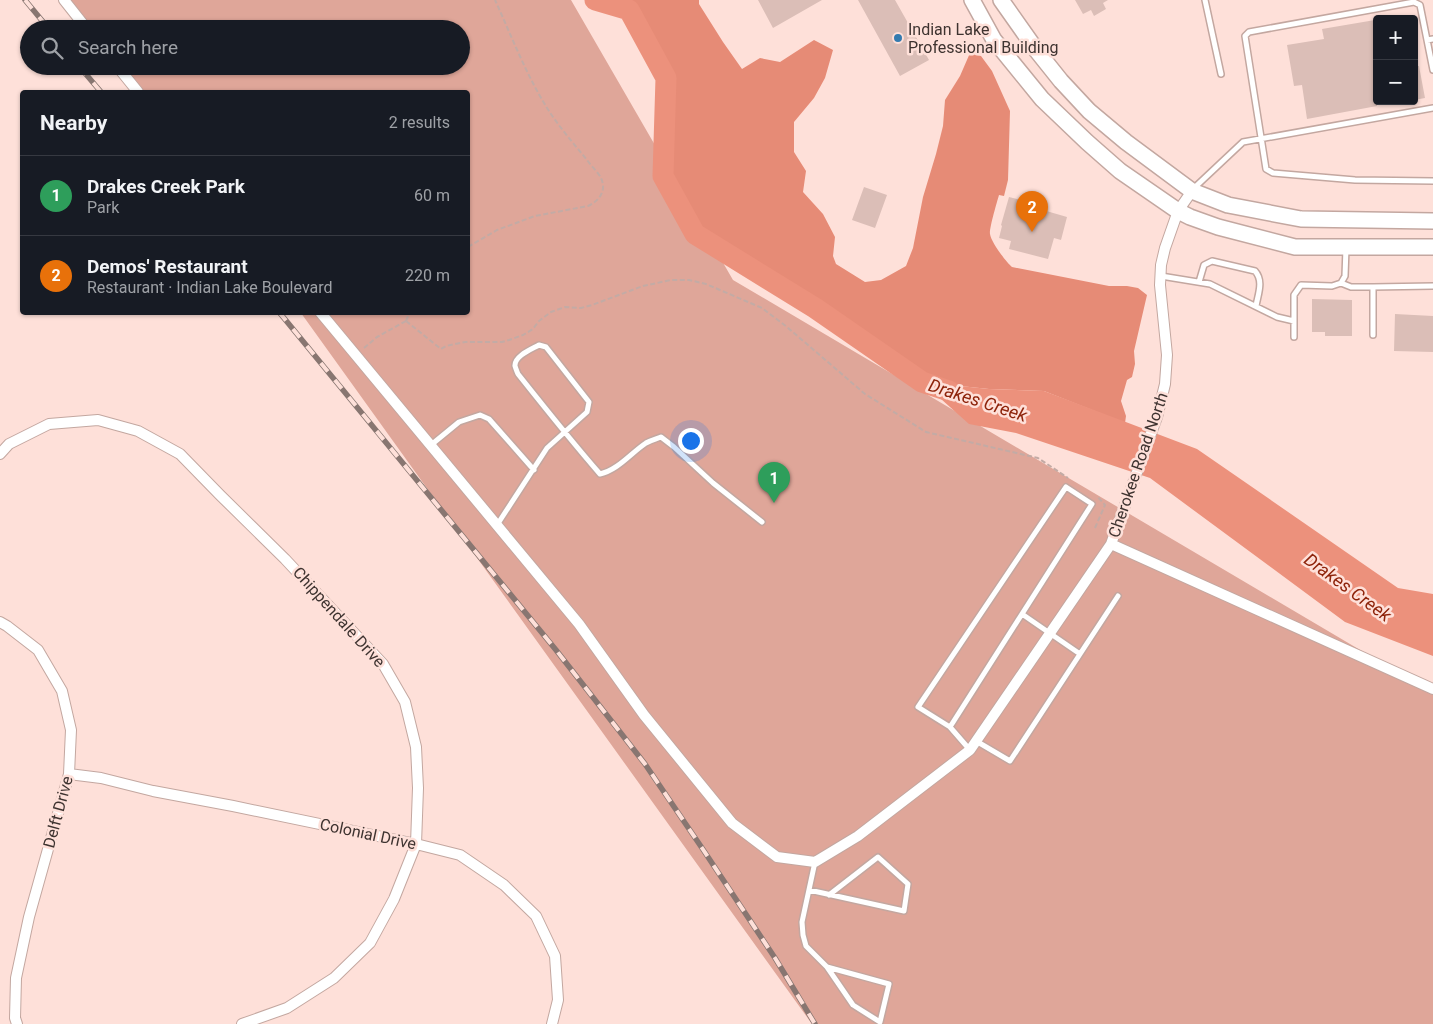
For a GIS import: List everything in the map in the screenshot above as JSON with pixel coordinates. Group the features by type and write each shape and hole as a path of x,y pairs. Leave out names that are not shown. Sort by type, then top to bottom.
{"main road":[{"path":"972,0 994,40 1042,99 1120,171 1178,211 1218,227 1295,247 1433,247"},
{"path":"1001,0 1037,52 1089,111 1126,142 1192,190 1228,205 1301,219 1433,221"}],"street":[{"path":"64,0 80,20"},
{"path":"124,75 136,90"},
{"name":"Cherokee Road North","path":"1192,190 1178,211 1165,248 1160,276 1167,355 1165,384 1157,417 1111,544 1433,689"},
{"path":"323,315 579,624 644,716 732,823 777,857 815,862 858,836 970,750 1111,544"},
{"name":"Chippendale Drive","path":"0,454 9,444 49,424 98,420 138,431 180,454 285,559 383,664 405,702 416,748 418,788 416,844 394,899 370,943 334,978 287,1008 242,1024"},
{"name":"Delft Drive","path":"0,622 38,650 62,691 71,730 69,774 29,917 16,978 15,1018 17,1024"},
{"name":"Colonial Drive","path":"69,774 101,778 153,791 416,844 460,855 504,885 536,916 555,956 558,1000 552,1024"}],"lane":[{"path":"1205,0 1221,74"},
{"path":"1433,70 1430,39 1420,6 1414,2 1249,32 1245,36 1266,169 1272,173 1355,180 1433,181"},
{"path":"1192,190 1243,142 1433,108"},
{"path":"1341,283 1344,276 1346,247"},
{"path":"1199,282 1204,265 1212,260 1255,271 1261,282 1256,306"},
{"path":"1160,276 1210,284 1277,317 1294,321"},
{"path":"1294,337 1294,295 1301,285 1332,286 1341,283 1351,287 1433,286"},
{"path":"1373,287 1373,335"},
{"path":"497,525 534,470 546,448 565,432 587,412 589,402 546,347 539,345 527,351 516,360 515,365 518,374 565,432 600,474 617,466 648,442 661,437 713,483 762,522"},
{"path":"431,445 459,422 480,415 489,419 534,470"},
{"path":"950,727 1092,504 1066,487 918,707 950,727 970,750"},
{"path":"976,740 1010,761 1118,596"},
{"path":"1022,614 1080,654"},
{"path":"809,890 829,895 904,911 908,884 878,857 829,895"},
{"path":"815,862 802,922 802,935 806,946 827,967 853,1005 880,1023 888,984 827,967"}],"path":[{"path":"470,246 497,230 528,219 595,203 600,197 603,188 601,178 560,127 535,87 495,0"},
{"path":"406,321 442,349 446,346 465,342 502,342 523,336 551,312 565,307 581,308 643,286 671,280 690,280 706,284 762,308 865,394 926,432 1038,458 1070,479"},
{"path":"358,357 377,337 406,321 409,315"},
{"path":"1092,493 1106,505 1095,528"}],"shaded area":[{"path":"71,0 571,0 733,280 1433,693 1433,1024 812,1024 302,315 470,315 470,90 139,90 128,75 470,75 470,20 86,20"},
{"path":"625,0 699,0 699,4 742,69 760,58 780,62 814,40 833,50 825,78 814,98 794,122 794,152 806,171 803,192 823,214 835,237 833,256 836,264 865,282 881,280 906,266 913,248 923,197 943,126 945,100 960,76 970,53 981,56 992,71 1010,111 1008,180 1004,196 999,195 990,231 991,238 999,252 1012,267 1109,286 1138,288 1147,295 1134,351 1135,364 1132,377 1127,380 1121,401 1126,416 1125,423 1044,391 989,389 922,382 815,308 695,234 663,176 666,78"}],"water":[{"path":"922,382 989,389 1044,391 1197,449 1398,588 1433,594 1433,656 1345,622 1150,478 1016,433 969,424"}],"building":[{"path":"758,0 822,0 773,28"},
{"name":"Indian Lake Professional Building","path":"858,0 895,0 929,60 900,76"},
{"path":"1075,0 1108,0 1103,3 1106,9 1094,16 1091,10 1083,14"},
{"path":"1373,20 1373,105 1377,106 1307,119 1302,85 1294,86 1287,45 1324,39 1322,29"},
{"path":"1418,66 1419,66 1425,98 1418,99"},
{"path":"864,187 887,195 875,228 852,220"},
{"path":"1009,197 1037,204 1036,208 1067,217 1061,240 1054,238 1048,259 1009,249 1011,241 999,238"},
{"path":"1312,299 1352,300 1352,336 1325,336 1325,332 1312,332"},
{"path":"1395,314 1433,316 1433,352 1394,351"}],"waterway":[{"name":"Drakes Creek","path":"595,0 629,10 666,78 663,176 695,234 815,308 922,382 949,391"}],"railway":[{"path":"25,0 42,20"},
{"path":"87,75 99,90"},
{"path":"281,315 556,650 645,764 775,958 815,1024"}],"place":[{"name":"Indian Lake Professional Building","path":"898,38"},
{"name":"Demos' Restaurant","path":"1032,232"},
{"name":"Drakes Creek Park","path":"774,503"}]}
